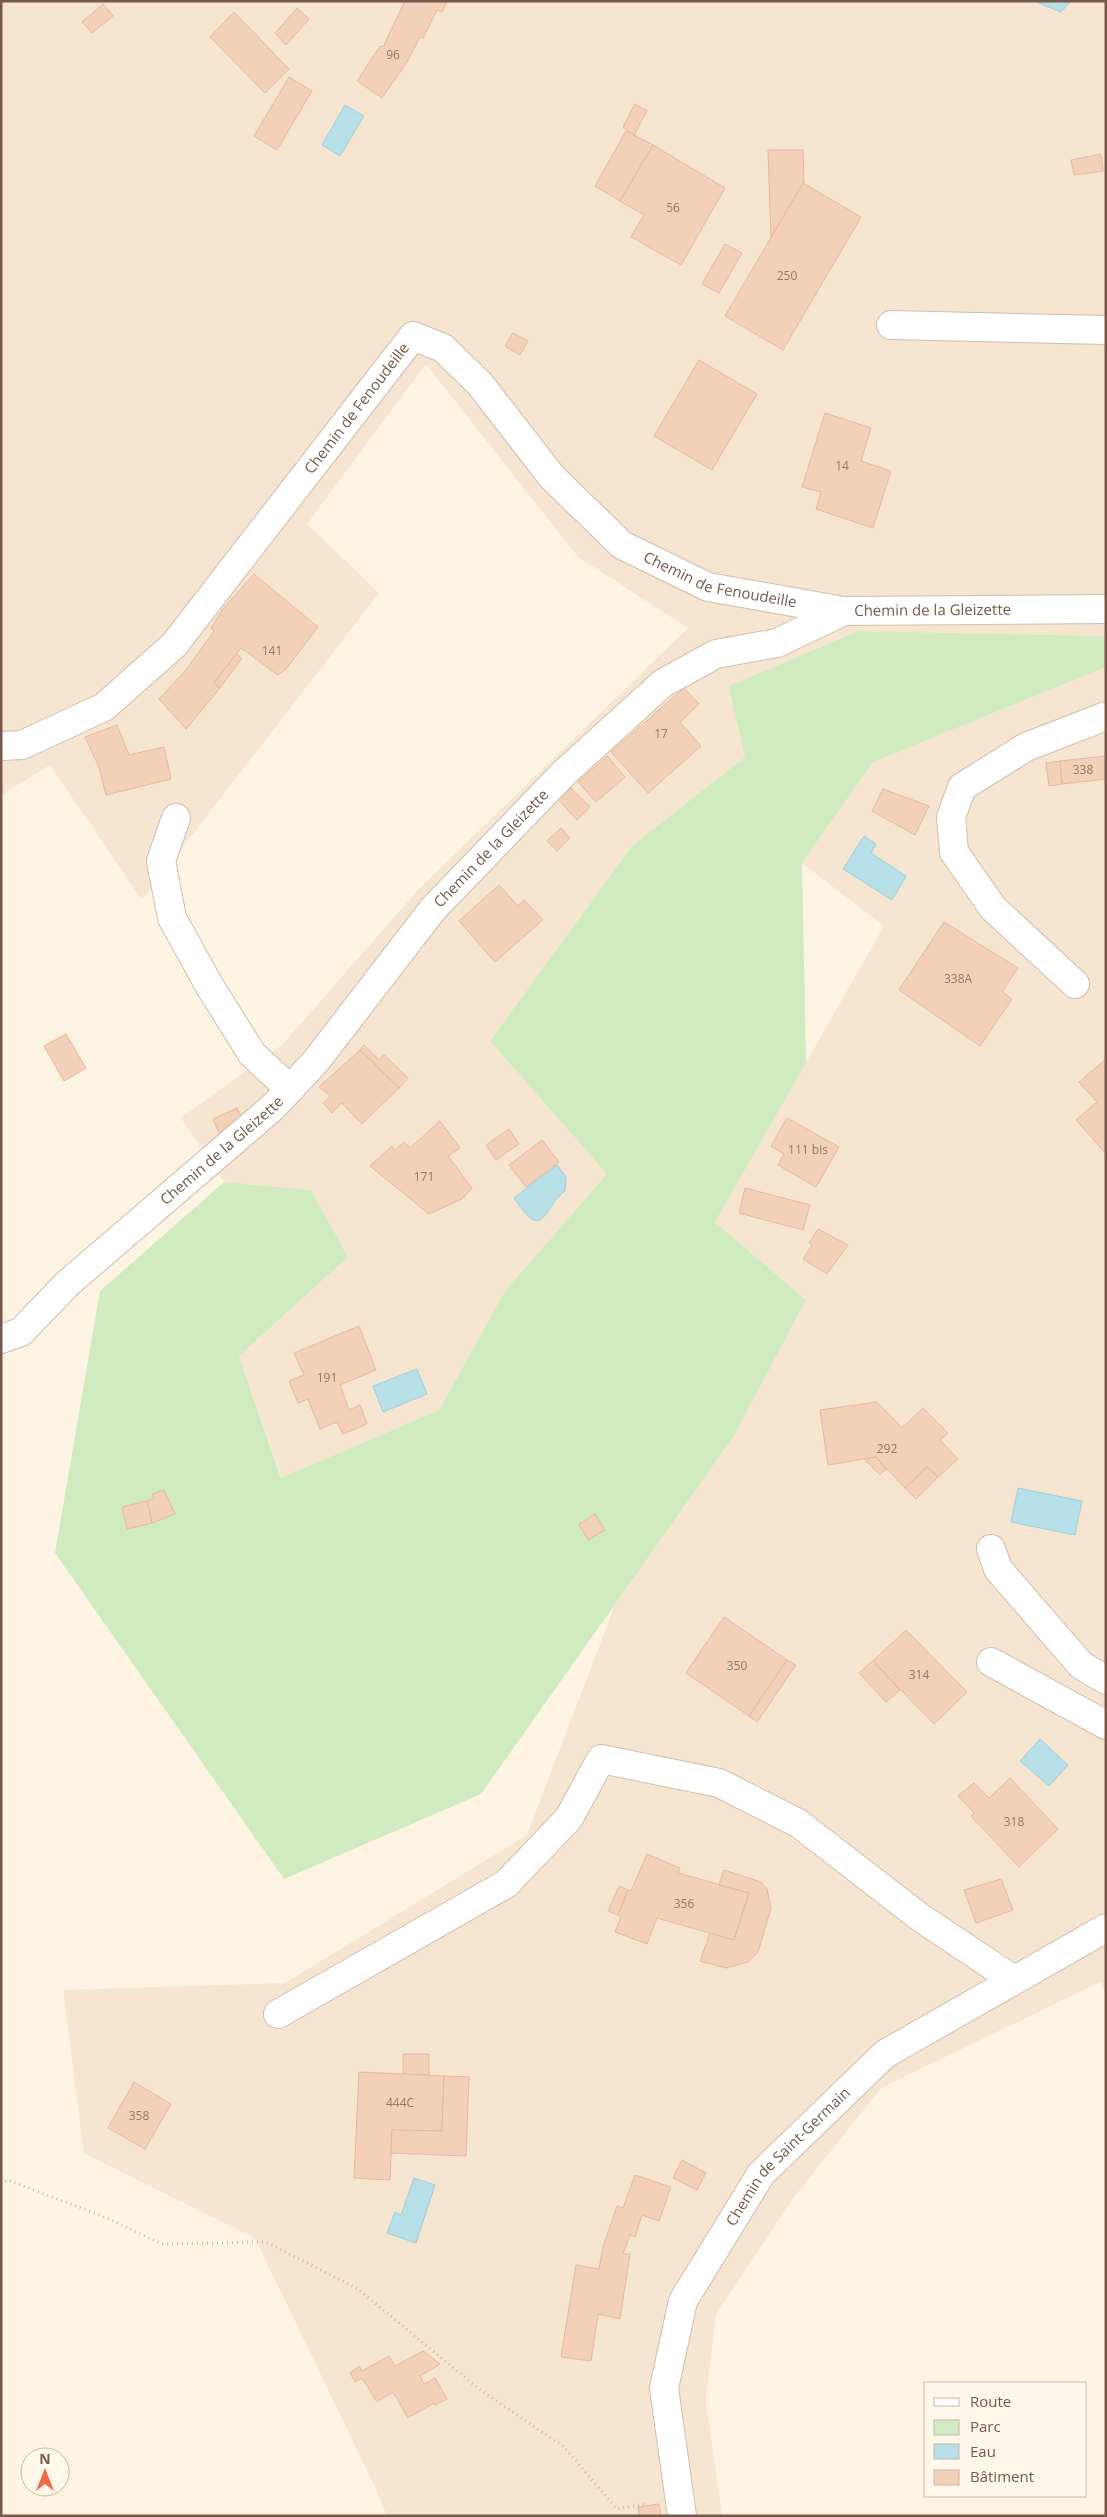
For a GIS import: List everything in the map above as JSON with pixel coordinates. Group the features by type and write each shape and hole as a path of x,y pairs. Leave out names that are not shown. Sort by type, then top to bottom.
{"street":[{"path":"891,325 1106,330"},
{"name":"Chemin de Fenoudeille","path":"1,746 22,745 104,708 174,646 413,336 443,348 480,384 552,477 622,545 708,587 844,611"},
{"name":"Chemin de la Gleizette","path":"1,1339 21,1332 67,1284 273,1107 316,1061 433,909 565,772 663,682 716,654 777,643 844,611 1106,609"},
{"path":"1075,984 993,908 954,852 951,817 962,786 1026,747 1106,716"},
{"path":"176,818 161,861 172,918 209,984 252,1054 290,1089"},
{"path":"991,1549 998,1569 1004,1577 1082,1665 1106,1680"},
{"path":"991,1662 1106,1725"},
{"path":"278,2014 506,1884 569,1818 601,1759 719,1783 798,1823 921,1918 1014,1980"},
{"name":"Chemin de Saint-Germain","path":"681,2507 664,2388 683,2301 761,2174 885,2054 1106,1928"}],"path":[{"path":"1,2184 8,2180 54,2197 107,2218 162,2244 266,2242 358,2289 479,2389 564,2448 617,2509 681,2507"}],"shaded area":[{"path":"1,1 1106,1 1106,636 858,631 730,686 745,757 632,846 490,1041 607,1174 505,1291 439,1410 282,1478 239,1356 348,1257 311,1190 224,1182 181,1118 283,1044 419,889 688,628 578,557 426,364 307,524 379,593 142,900 50,765 1,795"},
{"path":"1106,667 1106,1993 1100,1982 881,2088 794,2197 716,2314 706,2400 722,2516 387,2516 376,2489 255,2238 84,2153 63,1990 285,1983 527,1835 615,1605 734,1436 806,1300 715,1222 884,926 802,863 873,762"}],"green space":[{"path":"858,631 1106,636 1106,667 873,762 802,863 806,1063 715,1222 806,1300 734,1436 481,1794 284,1879 55,1553 100,1291 224,1182 311,1190 348,1257 239,1356 281,1478 439,1410 505,1291 607,1174 490,1041 632,846 745,757 729,686"}],"water":[{"path":"1034,1 1071,1 1061,12"},
{"path":"345,105 364,116 340,156 322,145"},
{"path":"864,836 876,844 871,853 906,876 892,900 843,869"},
{"path":"557,1165 566,1177 565,1191 557,1198 542,1218 537,1221 532,1219 524,1212 514,1198"},
{"path":"417,1369 427,1394 383,1412 373,1386"},
{"path":"1018,1488 1082,1501 1075,1535 1011,1522"},
{"path":"1040,1739 1068,1765 1049,1786 1020,1761"},
{"path":"414,2178 435,2185 416,2243 387,2233 395,2212 401,2215"}],"building":[{"path":"405,1 447,1 442,12 437,10 423,38 420,37 407,62 382,98 357,81 380,46 383,47"},
{"path":"103,4 113,16 92,33 82,22"},
{"path":"297,8 309,19 286,45 275,33"},
{"path":"234,12 289,69 265,93 210,37"},
{"path":"289,77 312,91 277,150 254,136"},
{"path":"635,104 647,111 634,135 623,127"},
{"path":"626,131 653,145 620,201 595,186"},
{"path":"653,145 725,188 681,265 631,237 644,215 620,201"},
{"path":"768,150 803,150 804,183 771,237"},
{"path":"1101,154 1103,171 1074,175 1071,160"},
{"path":"803,183 861,217 783,350 725,316"},
{"path":"725,244 742,253 719,293 702,284"},
{"path":"513,333 528,341 520,355 505,346"},
{"path":"699,360 757,394 712,470 654,436"},
{"path":"825,413 871,428 861,461 891,471 873,528 816,509 821,492 802,487"},
{"path":"254,574 318,627 286,669 278,675 241,648 214,683 220,688 186,729 159,699 186,670 214,631 211,628 223,609"},
{"path":"236,654 242,658 220,688 214,683"},
{"path":"684,688 699,704 680,722 701,746 648,793 611,752"},
{"path":"117,725 129,755 164,747 171,779 106,795 99,767 85,737"},
{"path":"607,756 625,777 596,802 578,782"},
{"path":"1106,756 1106,779 1062,784 1060,761"},
{"path":"1060,761 1062,784 1049,786 1046,763"},
{"path":"571,788 590,807 577,820 558,799"},
{"path":"883,789 929,806 915,835 872,811"},
{"path":"561,828 570,838 557,851 547,841"},
{"path":"499,885 518,906 524,900 543,920 495,962 459,921"},
{"path":"944,922 1018,968 1002,992 1012,999 980,1046 899,990"},
{"path":"66,1034 86,1068 64,1081 44,1046"},
{"path":"364,1045 379,1060 384,1055 408,1078 399,1088 360,1050"},
{"path":"360,1050 399,1088 362,1124 342,1103 332,1113 323,1103 331,1096 319,1087"},
{"path":"1106,1059 1106,1154 1076,1120 1097,1102 1079,1082"},
{"path":"237,1108 244,1122 219,1133 213,1119"},
{"path":"787,1118 839,1147 816,1187 778,1165 784,1154 771,1146"},
{"path":"440,1121 460,1148 448,1156 472,1188 462,1199 429,1214 370,1166 392,1146 395,1150 404,1142 410,1148"},
{"path":"509,1129 519,1144 496,1160 486,1145"},
{"path":"542,1140 559,1162 526,1187 509,1165"},
{"path":"745,1188 810,1205 803,1230 739,1213"},
{"path":"818,1229 848,1245 827,1274 803,1259 812,1245 809,1243"},
{"path":"359,1326 376,1370 340,1385 349,1410 360,1405 367,1424 343,1434 337,1422 320,1429 308,1399 298,1403 289,1381 304,1375 294,1353"},
{"path":"877,1402 902,1428 923,1408 948,1433 940,1440 958,1459 938,1477 927,1467 905,1488 876,1457 828,1465 820,1410"},
{"path":"876,1457 886,1469 880,1475 864,1459"},
{"path":"927,1467 938,1477 916,1499 905,1488"},
{"path":"164,1490 175,1514 152,1523 147,1501 154,1499 152,1494"},
{"path":"147,1501 152,1523 127,1529 122,1507"},
{"path":"595,1514 605,1530 588,1540 579,1524"},
{"path":"724,1617 787,1660 749,1716 686,1673"},
{"path":"906,1630 967,1692 934,1724 873,1661"},
{"path":"787,1660 796,1665 757,1722 749,1716"},
{"path":"873,1661 900,1690 886,1702 859,1673"},
{"path":"1010,1778 1058,1829 1019,1867 971,1816 974,1813 958,1796 974,1783 989,1798"},
{"path":"647,1854 680,1868 678,1873 749,1893 734,1940 657,1918 647,1944 615,1932 621,1917 618,1915 628,1890 631,1891"},
{"path":"724,1870 761,1882 767,1889 771,1908 758,1952 748,1962 726,1968 700,1961 710,1933 734,1940 749,1893 719,1885"},
{"path":"1001,1879 1013,1910 976,1923 964,1890"},
{"path":"619,1886 628,1890 618,1915 608,1911"},
{"path":"403,2054 429,2054 429,2075 403,2074"},
{"path":"359,2072 444,2076 442,2131 392,2130 390,2180 354,2178"},
{"path":"444,2076 469,2077 466,2156 391,2153 392,2130 442,2131"},
{"path":"134,2082 171,2104 145,2149 108,2128"},
{"path":"682,2160 706,2173 697,2190 673,2178"},
{"path":"635,2175 671,2187 659,2221 642,2215 635,2237 630,2235 623,2254 630,2254 620,2319 598,2314 591,2361 561,2357 576,2265 599,2269 603,2247 617,2206 623,2208"},
{"path":"423,2351 440,2364 420,2376 424,2384 435,2378 447,2399 435,2405 434,2403 408,2418 393,2392 377,2402 362,2378 355,2382 350,2373 359,2366 362,2371 389,2356 395,2366"},
{"path":"659,2504 661,2516 640,2516 638,2507"}]}
